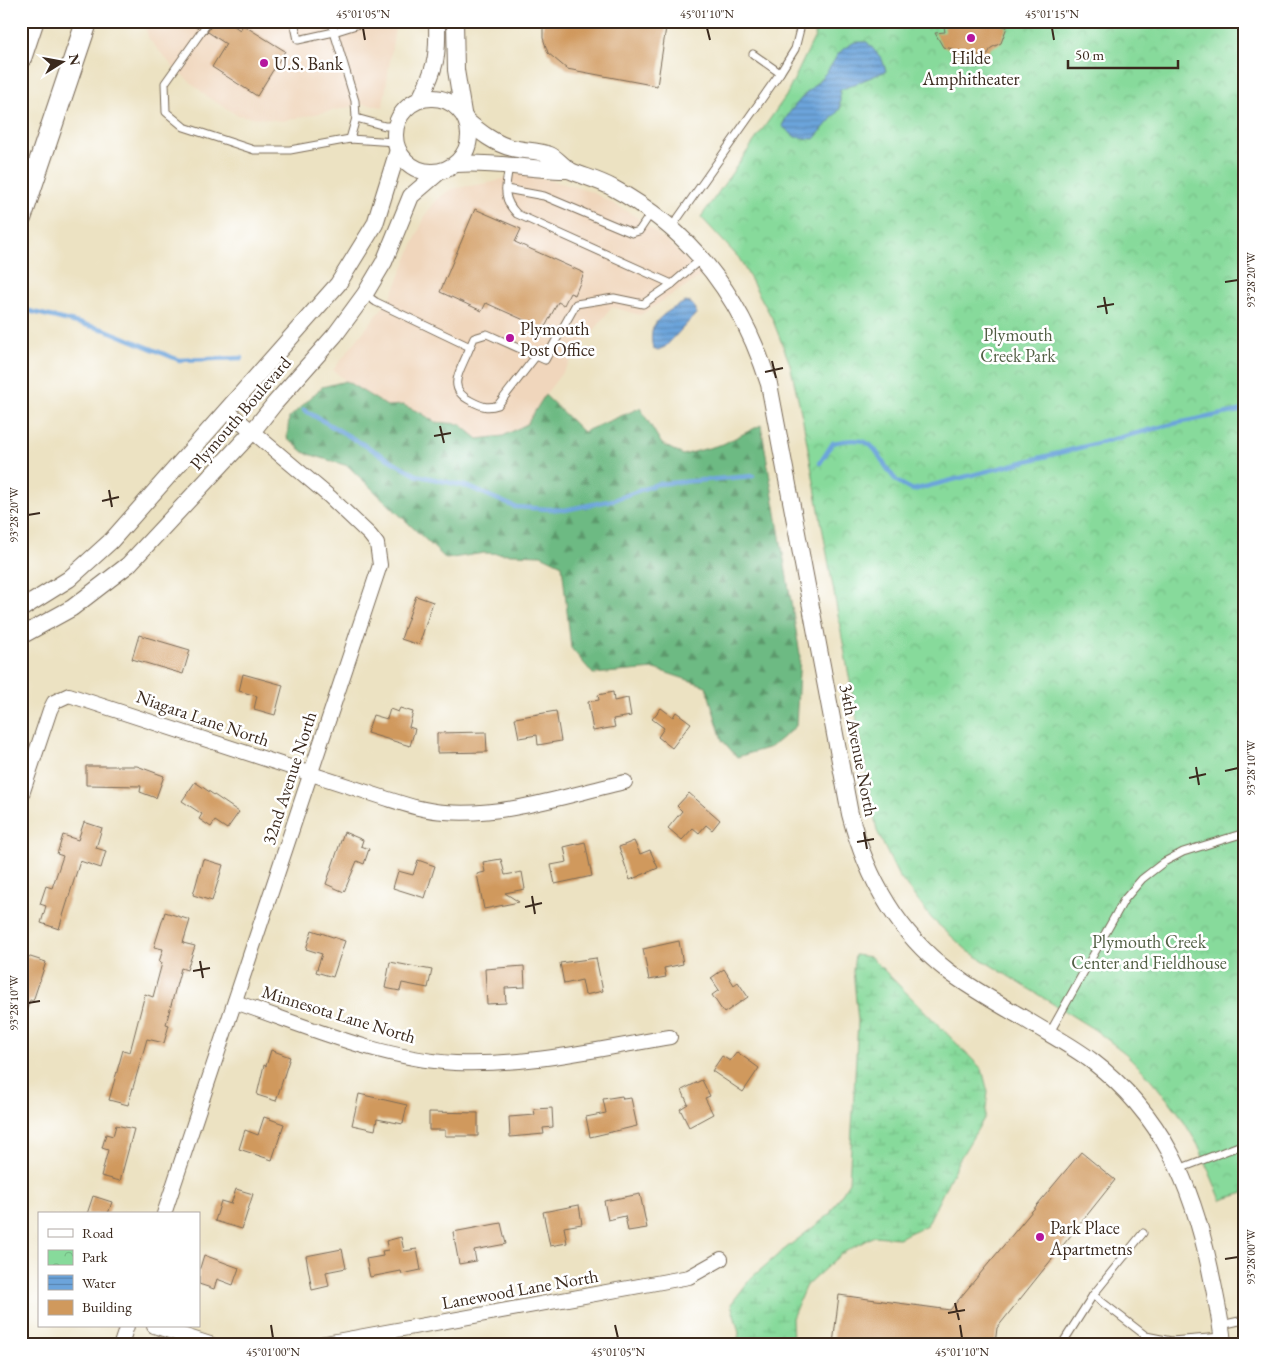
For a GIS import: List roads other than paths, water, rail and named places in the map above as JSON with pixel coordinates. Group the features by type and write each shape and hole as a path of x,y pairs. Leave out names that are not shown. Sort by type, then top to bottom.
{"main road":[{"path":"21,57 33,21"},
{"path":"21,216 87,21"}],"street":[{"path":"420,99 435,67 438,46 437,21"},
{"path":"455,21 456,70 469,132 468,143 456,164 438,172 426,172 414,168 404,160 396,139 407,107 420,99 431,97 453,104 465,117"},
{"name":"34th Avenue North","path":"465,117 496,142 512,148 551,155 569,170 611,186 651,213 670,229 702,258 726,289 746,322 769,384 850,814 864,862 878,891 896,918 927,953 968,985 1092,1061 1136,1101 1150,1119 1179,1169 1196,1211 1222,1335"},
{"name":"Plymouth Boulevard","path":"21,609 69,579 111,541 228,412 338,284 351,266 375,224 396,139"},
{"name":"34th Avenue North","path":"456,164 509,164 548,170 569,170"},
{"name":"Plymouth Boulevard","path":"21,636 79,604 128,565 252,432 335,335 365,294 384,262 411,196 438,172"},
{"name":"32nd Avenue North","path":"165,1212 380,565 380,554 377,544 370,534 330,497 228,412"},
{"name":"Niagara Lane North","path":"21,797 50,710 54,702 61,697 69,695 78,696 414,808 444,812 505,809 625,782"},
{"name":"Minnesota Lane North","path":"236,1002 359,1044 406,1056 454,1063 503,1063 551,1058 670,1037"},
{"name":"Lanewood Lane North","path":"320,1344 689,1277 721,1258"},
{"path":"121,1344 126,1328"},
{"path":"160,1328 210,1344"}],"lane":[{"path":"209,21 165,83 166,112 184,127 254,150 290,150 350,139 396,139"},
{"path":"294,21 298,40 334,32 369,21"},
{"path":"332,21 355,101 356,118 350,139"},
{"path":"670,229 780,73 795,49 802,21"},
{"path":"753,54 780,73"},
{"path":"356,118 385,126 396,139"},
{"path":"509,164 505,198 508,206 517,214 672,284"},
{"path":"506,189 544,196 632,234 639,231 651,213"},
{"path":"536,356 498,405 484,408 461,396 457,391 456,383 474,338 487,334 545,360 576,304 614,298 643,304 672,284 702,258"},
{"path":"365,294 376,302 470,347"},
{"path":"1049,1034 1124,900 1142,879 1164,862 1183,852 1231,837 1244,835"},
{"path":"1179,1169 1244,1144"},
{"path":"1062,1344 1093,1295 1143,1233"},
{"path":"1093,1295 1146,1336 1170,1340 1222,1335 1244,1320"}],"water":[{"path":"855,42 867,42 882,59 886,71 840,90 840,109 814,139 795,137 782,126 786,118 795,105 824,75 839,53"},
{"path":"685,302 691,303 696,309 696,314 665,347 658,350 653,348 652,331 658,319"}],"waterway":[{"path":"25,310 106,330 179,360 242,358"},
{"path":"304,410 416,475 469,487 515,507 565,510 613,500 657,484 753,476"},
{"path":"820,463 833,443 859,440 873,447 896,480 913,490 1177,423 1244,410"}],"place":[{"name":"Hilde Amphitheater","path":"971,38"},
{"name":"U.S. Bank","path":"264,63"},
{"name":"Plymouth Post Office","path":"510,338"},
{"name":"Park Place Apartmetns","path":"1040,1237"}],"park label":[{"name":"Plymouth Creek Park","path":"1018,344"},
{"name":"Plymouth Creek Center and Fieldhouse","path":"1149,951"}]}
